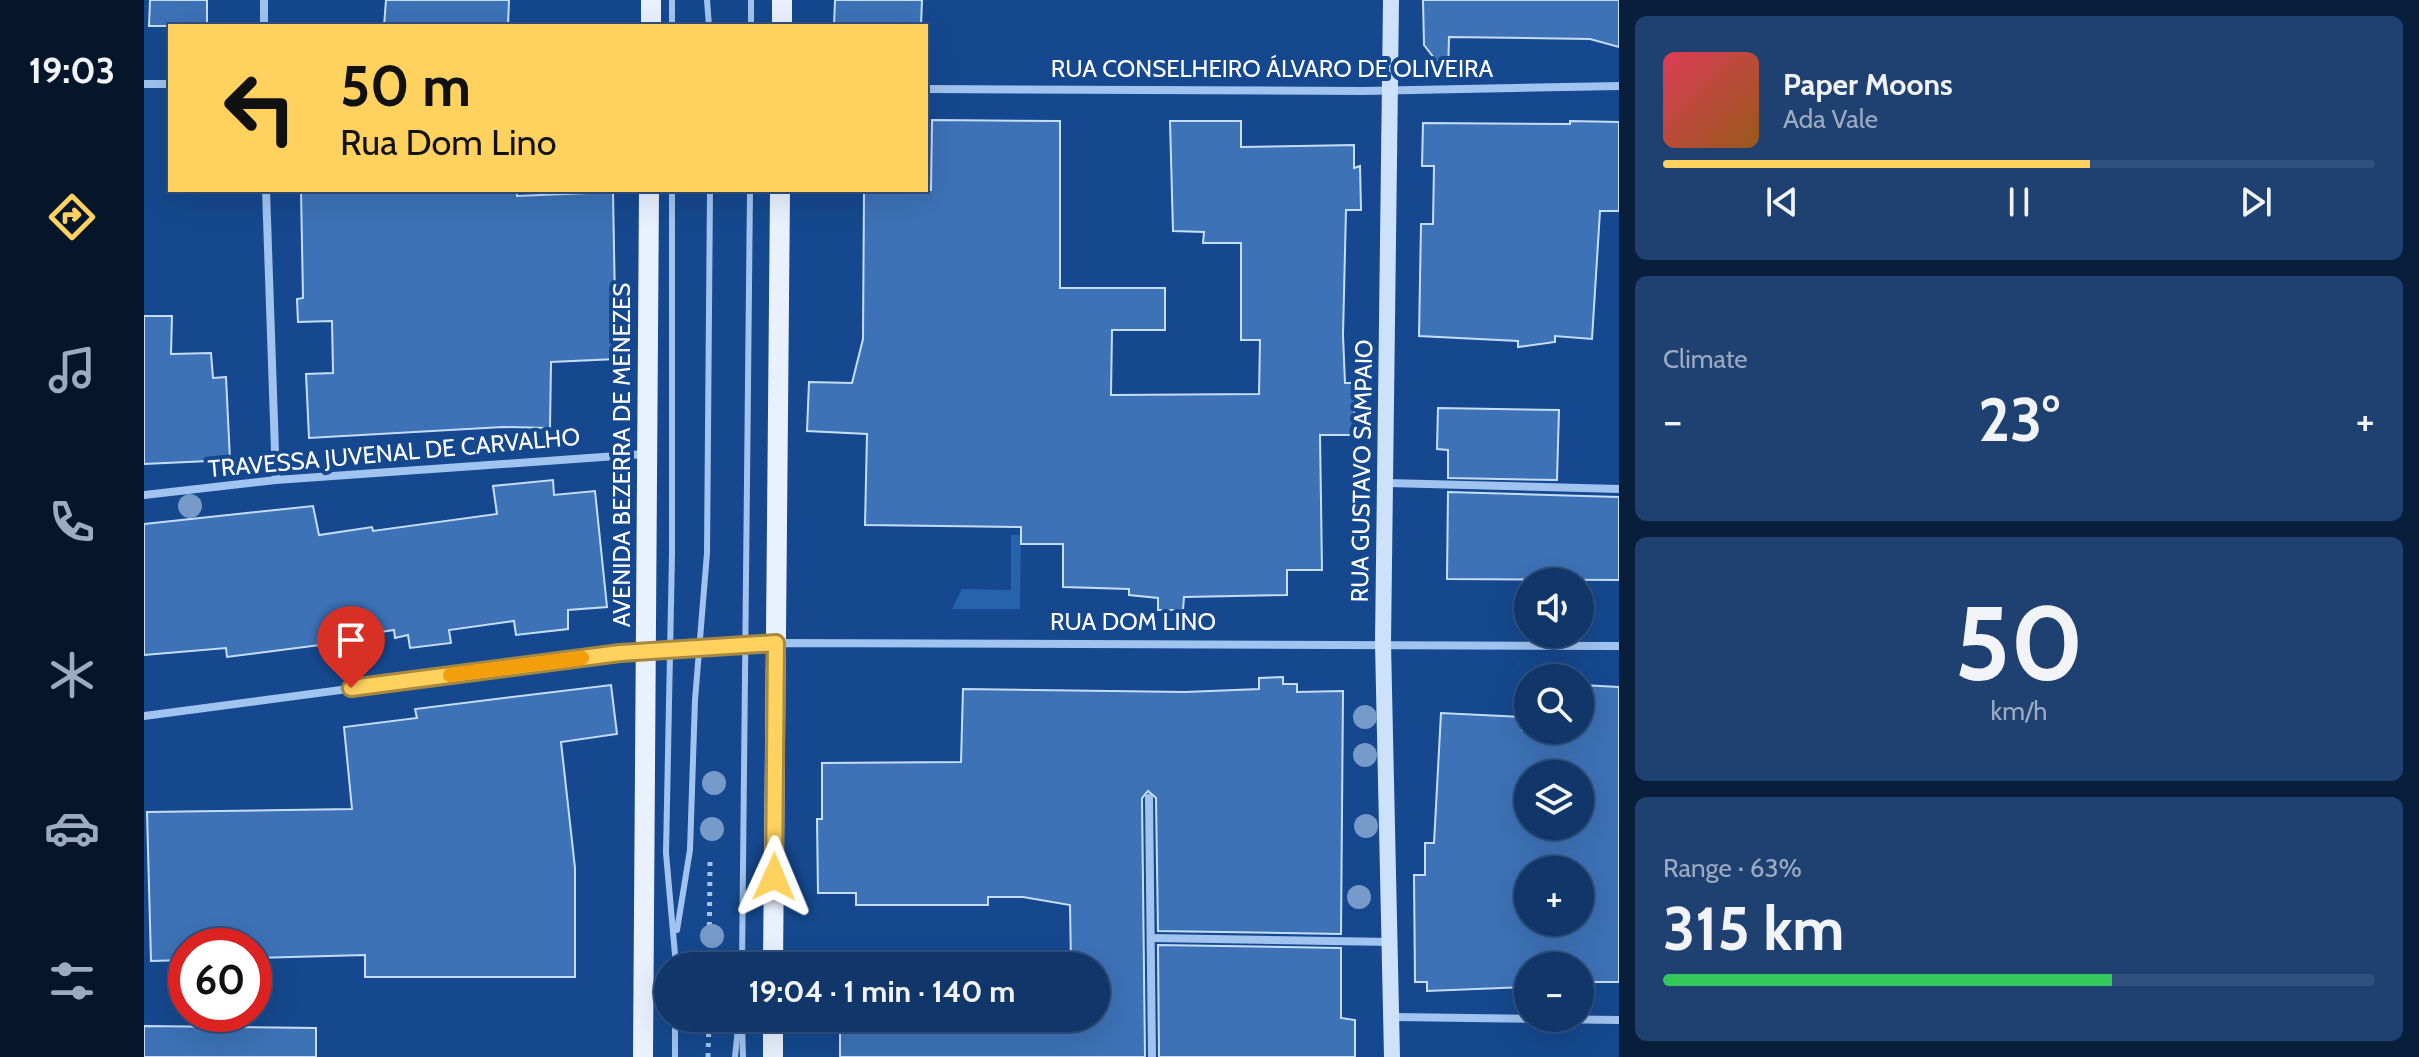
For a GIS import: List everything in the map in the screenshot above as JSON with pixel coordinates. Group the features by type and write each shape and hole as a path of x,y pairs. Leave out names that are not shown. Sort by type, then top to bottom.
{"main road":[{"path":"651,0 651,24"},
{"path":"782,0 782,24"},
{"name":"AVENIDA BEZERRA DE MENEZES","path":"643,1057 649,192"},
{"path":"773,952 780,192"},
{"path":"773,1032 773,1057"}],"street":[{"path":"264,0 264,24"},
{"name":"RUA GUSTAVO SAMPAIO","path":"1391,0 1383,643 1392,942 1392,1057"},
{"path":"144,84 168,84"},
{"name":"RUA CONSELHEIRO ÁLVARO DE OLIVEIRA","path":"928,89 1391,91 1619,86"},
{"path":"266,192 276,480"},
{"name":"TRAVESSA JUVENAL DE CARVALHO","path":"144,495 276,480 648,454"},
{"path":"1387,483 1619,489"},
{"name":"RUA DOM LINO","path":"144,716 647,651 776,643 1619,646"},
{"path":"1149,798 1152,1057"},
{"path":"1151,938 1392,942"},
{"path":"1393,1017 1619,1020"}],"lane":[{"path":"672,0 672,24"},
{"path":"707,0 709,24"},
{"path":"751,0 751,24"},
{"name":"AVENIDA BEZERRA DE MENEZES","path":"672,192 666,853 676,952"},
{"name":"AVENIDA BEZERRA DE MENEZES","path":"676,937 690,850 699,648 707,553 710,192"},
{"path":"742,952 750,192"},
{"path":"675,1032 675,1057"},
{"path":"735,1057 739,1032"},
{"path":"742,1032 743,1057"}],"path":[{"path":"708,1057 709,1032"}],"shaded area":[{"path":"1011,535 1021,535 1020,609 952,609 962,589 1011,590"}],"building":[{"path":"150,0 207,0 207,24 149,26"},
{"path":"386,0 509,0 508,24 384,24"},
{"path":"835,0 922,0 921,24 834,24"},
{"path":"1423,0 1619,0 1619,47 1590,39 1449,37 1448,76 1424,45"},
{"path":"932,120 1060,121 1060,288 1165,288 1165,330 1112,330 1111,395 1259,394 1260,340 1241,340 1241,243 1203,243 1204,232 1173,231 1170,121 1241,121 1241,147 1354,145 1354,168 1360,166 1361,210 1346,210 1343,335 1345,383 1355,383 1354,435 1320,435 1322,570 1287,570 1287,595 1184,597 1183,610 1158,610 1158,598 1129,595 1129,589 1063,587 1063,544 1021,544 1021,527 865,525 867,434 807,431 809,382 852,383 863,339 864,192 931,190"},
{"path":"1570,121 1619,122 1619,211 1600,211 1592,339 1555,336 1555,342 1518,347 1518,341 1419,336 1421,224 1433,224 1434,166 1422,166 1423,123 1570,124"},
{"path":"301,192 517,192 517,196 613,192 616,359 551,362 550,428 503,427 309,438 306,374 333,373 332,321 298,322 297,299 303,298"},
{"path":"144,316 172,316 171,354 211,353 213,378 226,377 230,460 144,464"},
{"path":"1438,408 1559,410 1557,480 1448,478 1448,450 1437,449"},
{"path":"553,480 554,495 595,491 607,607 568,610 568,629 516,635 514,621 449,630 451,643 410,648 408,635 395,638 394,630 335,639 336,643 227,657 226,648 144,655 144,524 313,506 319,535 372,527 373,531 497,514 493,486"},
{"path":"1448,492 1619,497 1619,580 1594,580 1594,568 1514,568 1514,579 1447,579"},
{"path":"1283,677 1283,684 1297,684 1297,692 1343,691 1341,934 1158,931 1156,798 1148,791 1142,798 1145,1057 840,1057 840,1032 1110,1032 1110,952 1071,952 1070,905 1023,897 988,897 988,905 856,905 856,893 818,893 817,819 822,819 822,763 961,762 963,689 1185,692 1259,689 1259,678"},
{"path":"611,685 617,734 561,742 575,868 575,977 365,977 365,955 272,958 272,928 168,928 168,961 151,961 147,812 352,809 344,727 417,718 415,709"},
{"path":"1594,686 1619,687 1619,982 1594,982 1594,952 1514,952 1514,988 1427,991 1427,982 1415,982 1414,875 1425,875 1425,843 1434,843 1441,713 1514,717 1514,744 1594,744"},
{"path":"1158,945 1341,948 1341,1018 1355,1020 1355,1057 1159,1057"},
{"path":"144,1026 168,1026 168,1032 272,1032 272,1027 316,1028 316,1057 144,1057"}],"slow traffic":[{"path":"450,675 582,658"}],"route":[{"path":"351,688 620,653 776,643 774,877"}]}
